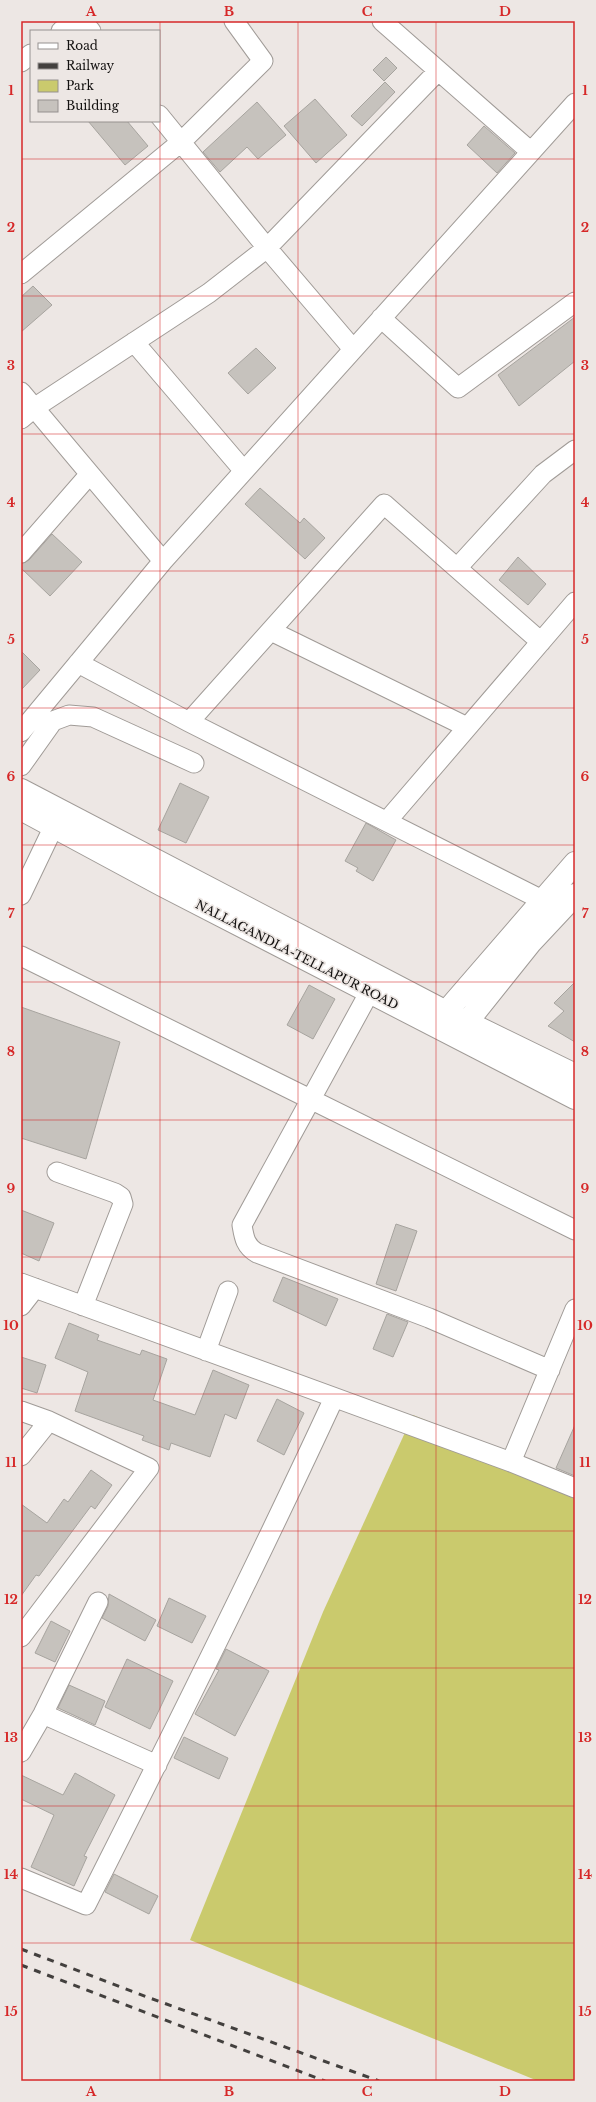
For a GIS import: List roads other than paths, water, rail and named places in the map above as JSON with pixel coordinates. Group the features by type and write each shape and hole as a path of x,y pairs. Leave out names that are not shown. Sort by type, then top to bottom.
{"street":[{"path":"62,30 74,21"},
{"path":"82,21 90,30"},
{"path":"21,274 181,142 263,61 234,21"},
{"path":"382,21 531,152"},
{"path":"21,62 30,55"},
{"path":"28,414 209,293 268,248 438,71"},
{"path":"21,732 163,561 575,103"},
{"path":"160,116 353,349"},
{"path":"381,318 458,388 575,302"},
{"path":"134,342 244,471"},
{"path":"21,392 28,414 89,475 163,561"},
{"path":"457,568 543,474 575,450"},
{"path":"21,553 89,475"},
{"path":"189,722 384,504 541,642"},
{"path":"387,821 575,602"},
{"path":"270,631 467,727"},
{"path":"78,663 189,722 542,900"},
{"path":"21,766 54,721 69,715 93,717 194,763"},
{"name":"NALLAGANDLA-TELLAPUR ROAD","path":"21,790 166,877 369,993 575,1098"},
{"name":"NALLAGANDLA-TELLAPUR ROAD","path":"21,809 53,828 166,877 575,1075"},
{"path":"21,896 53,828"},
{"path":"446,1012 575,863"},
{"path":"467,1022 531,942 575,895"},
{"path":"21,956 575,1230"},
{"path":"369,993 310,1098 242,1225 245,1241 250,1249 429,1318 550,1370"},
{"path":"57,1172 115,1193 121,1197 123,1204 83,1306"},
{"path":"21,1306 28,1286 511,1462 575,1488"},
{"path":"206,1351 228,1291"},
{"path":"511,1462 575,1309"},
{"path":"21,1878 86,1905 157,1765 294,1486 334,1398"},
{"path":"21,1411 49,1421 149,1468 21,1637"},
{"path":"21,1456 49,1421"},
{"path":"21,1752 43,1714 98,1602"},
{"path":"43,1714 157,1765"}],"railway":[{"path":"21,1949 147,1997 379,2081"},
{"path":"21,1965 325,2081"}]}
